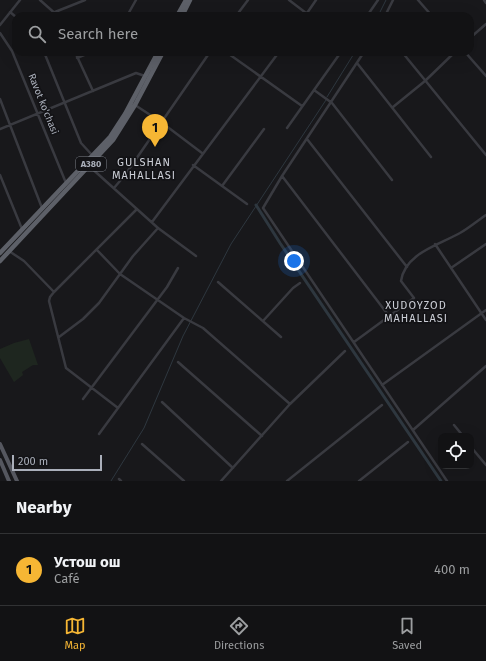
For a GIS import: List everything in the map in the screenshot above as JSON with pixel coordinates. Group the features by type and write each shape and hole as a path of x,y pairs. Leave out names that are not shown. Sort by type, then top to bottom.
{"highway":[{"path":"179,12 184,0"},
{"path":"184,12 190,0"},
{"name":"A380","path":"0,253 110,137 119,124 156,56"},
{"name":"A380","path":"0,261 113,140 135,105 161,56"}],"main road":[{"path":"0,444 17,481"},
{"path":"0,460 10,481"}],"street":[{"path":"0,25 20,0"},
{"path":"40,0 55,12 85,0"},
{"path":"130,12 136,0"},
{"path":"239,12 248,0"},
{"path":"289,0 303,12"},
{"path":"308,12 316,0"},
{"path":"370,12 378,0"},
{"path":"387,12 393,0"},
{"path":"418,0 428,12"},
{"path":"474,34 486,24"},
{"name":"Ravot ko'chasi","path":"0,33 12,51"},
{"name":"Ravot ko'chasi","path":"14,56 66,184"},
{"path":"46,56 81,142 92,156"},
{"path":"82,56 77,58 93,91"},
{"path":"114,188 129,170 207,56"},
{"path":"232,56 302,106"},
{"path":"152,222 202,152 216,137 276,56"},
{"path":"287,128 338,56"},
{"path":"361,56 282,176 263,208 342,327 354,342 448,481"},
{"path":"405,56 486,155"},
{"path":"393,107 425,81 451,56"},
{"path":"468,56 486,76"},
{"path":"357,63 431,156"},
{"path":"0,129 136,73 145,76"},
{"path":"314,90 330,102 392,180"},
{"path":"0,99 42,208"},
{"path":"135,105 202,152"},
{"path":"222,186 264,129"},
{"path":"307,139 407,267"},
{"path":"193,165 247,204"},
{"path":"89,166 158,228 196,256"},
{"path":"0,175 22,229"},
{"path":"282,176 389,316"},
{"path":"118,408 66,368 61,357 58,337 49,301 54,292 137,209"},
{"path":"354,342 414,298 401,281 407,267 424,250 459,234 486,216"},
{"path":"58,337 82,319 99,303 120,274 158,228"},
{"path":"435,244 486,320"},
{"path":"451,268 486,244"},
{"path":"97,250 120,274 184,318 203,328 290,404"},
{"path":"9,251 24,261 54,292"},
{"path":"83,398 157,300 178,268"},
{"path":"218,282 281,337"},
{"path":"263,322 293,288 300,283"},
{"path":"382,385 486,310"},
{"path":"99,434 184,318"},
{"path":"221,481 290,404 344,351"},
{"path":"178,362 262,436"},
{"path":"413,430 486,366"},
{"path":"162,402 233,468"},
{"path":"287,481 382,405"},
{"path":"454,425 461,433"},
{"path":"359,481 408,442"},
{"path":"142,444 184,481"},
{"path":"474,450 486,466"}],"shaded area":[{"path":"29,339 38,365 33,365 22,372 23,375 14,382 0,358 0,349"}],"waterway":[{"path":"380,12 386,0"},
{"path":"327,97 353,56"},
{"path":"111,481 144,428 183,336 231,244 326,100"},
{"path":"256,205 280,243 441,481"}],"place":[{"name":"Устош ош","path":"155,147"}],"district":[{"name":"GULSHAN MAHALLASI","path":"144,168"},
{"name":"XUDOYZOD MAHALLASI","path":"416,311"}]}
